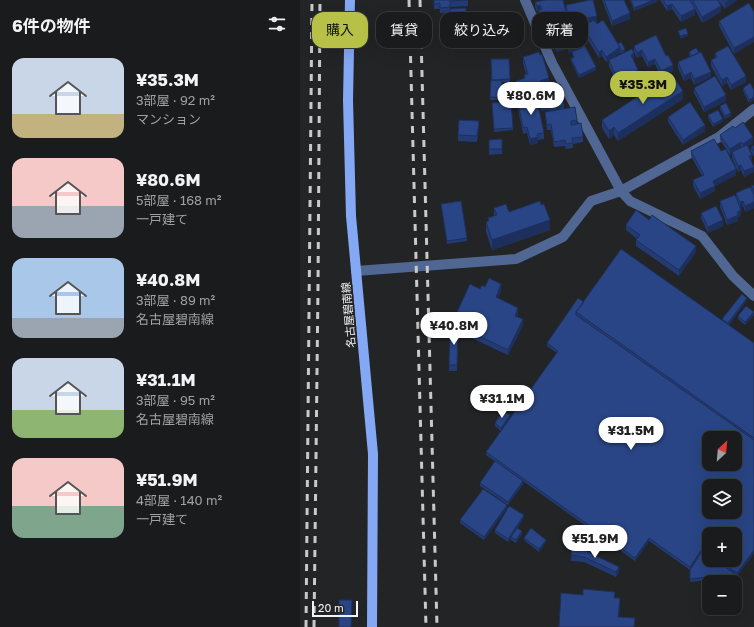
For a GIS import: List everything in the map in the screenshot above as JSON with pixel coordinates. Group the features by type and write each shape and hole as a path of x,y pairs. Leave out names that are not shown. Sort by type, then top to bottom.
{"main road":[{"name":"名古屋碧南線","path":"350,0 349,131 351,216 373,454 372,627"}],"street":[{"path":"525,0 552,63 621,191 630,201 702,236 734,276 754,296"},
{"path":"356,271 516,259 563,237 590,201 621,191 719,137 754,109"}],"building":[{"path":"434,0 468,0 450,1 450,7 440,8 440,3 434,4"},
{"path":"546,0 563,0 566,12 540,12 539,10 542,9 540,5 537,6 535,2"},
{"path":"593,0 597,16 588,18 588,12 567,12 566,5"},
{"path":"604,0 624,0 630,13 612,21"},
{"path":"631,0 654,0 634,8"},
{"path":"663,0 690,0 695,9 681,16 672,4 667,6"},
{"path":"718,0 721,6 702,17 693,1"},
{"path":"749,3 754,12 754,37 734,48 719,21"},
{"path":"466,8 466,12 450,12 450,9"},
{"path":"594,20 597,24 603,20 620,47 606,57 602,50 599,52 588,35 588,23"},
{"path":"686,28 688,34 680,36 678,31"},
{"path":"656,35 666,56 668,55 673,65 661,71 655,59 648,62 642,50 637,53 634,46"},
{"path":"621,42 625,49 622,51 618,44"},
{"path":"728,46 746,76 731,85 727,77 722,80 711,60 717,57 715,53"},
{"path":"581,48 586,48 596,67 579,75 571,59 574,57 572,52"},
{"path":"696,48 699,52 692,56 689,52"},
{"path":"632,49 634,53 631,55 638,70 618,80 609,60"},
{"path":"539,52 540,55 542,54 549,78 540,81 541,84 535,86 534,83 518,88 516,81 525,78 524,75 528,74 523,57"},
{"path":"701,52 711,72 694,79 691,72 684,76 678,62"},
{"path":"491,59 509,59 510,79 492,80"},
{"path":"672,74 683,91 618,133 614,127 609,131 602,120"},
{"path":"715,76 726,95 704,107 694,88"},
{"path":"643,77 650,87 639,94 632,84"},
{"path":"491,80 502,81 501,98 490,97"},
{"path":"750,83 754,90 754,97 749,100 743,88"},
{"path":"560,84 564,106 550,108 549,104 541,106 539,91 549,90 548,86"},
{"path":"536,95 544,133 537,134 538,137 530,139 527,127 523,128 517,98"},
{"path":"511,101 513,128 494,129 492,103"},
{"path":"690,102 705,125 683,140 668,117"},
{"path":"726,103 731,113 725,116 720,106"},
{"path":"575,107 577,120 571,121 571,125 581,123 583,137 572,138 573,143 566,144 565,140 554,142 551,124 547,125 545,112"},
{"path":"718,110 723,119 713,124 708,115"},
{"path":"459,120 479,121 477,136 458,135"},
{"path":"743,122 753,137 743,144 741,142 730,149 720,135 733,126 735,128"},
{"path":"502,139 502,149 489,149 489,140"},
{"path":"714,139 721,151 726,149 736,169 713,181 715,186 700,193 693,180 704,175 691,151"},
{"path":"747,145 752,155 749,156 754,167 744,171 741,165 738,166 732,152"},
{"path":"750,187 754,195 754,202 745,206 743,201 740,202 736,193"},
{"path":"735,195 741,210 737,212 738,215 727,220 720,201"},
{"path":"461,201 467,238 447,241 441,204"},
{"path":"540,201 541,205 544,204 550,220 492,240 486,222 489,221 488,218 497,215 494,208 506,204 509,212"},
{"path":"716,206 723,220 708,227 701,213"},
{"path":"636,210 649,220 652,215 696,246 679,270 636,240 640,235 626,225"},
{"path":"621,249 754,343 754,438 576,312"},
{"path":"489,278 501,284 496,297 518,308 515,316 523,319 508,350 467,330 472,320 457,312 470,284 480,289 482,285 485,287"},
{"path":"742,294 747,298 728,323 722,319"},
{"path":"578,298 584,302 576,312 576,315 741,431 702,431 702,471 742,471 742,432 754,440 754,550 742,566 742,527 702,527 702,549 690,567 649,538 635,558 486,452 558,351 547,343"},
{"path":"746,306 754,312 745,322 738,316"},
{"path":"450,328 458,328 457,365 449,365"},
{"path":"503,411 510,415 501,428 495,423"},
{"path":"495,461 523,481 508,502 480,483"},
{"path":"483,489 507,505 484,537 460,520"},
{"path":"509,506 524,515 508,539 495,530"},
{"path":"517,528 522,531 516,540 511,537"},
{"path":"531,528 546,540 539,549 524,538"},
{"path":"572,549 586,551 619,567 616,572 584,557 571,555"},
{"path":"702,551 702,567 725,567 735,574 702,575 702,578 690,579 690,570"},
{"path":"728,567 741,567 737,573"},
{"path":"583,589 615,592 614,598 620,598 618,617 635,618 634,627 559,627 561,593 583,595"},
{"path":"339,600 352,600 351,627 339,627"}],"railway":[{"path":"306,627 312,0"},
{"path":"314,627 320,0"},
{"path":"409,0 426,627"},
{"path":"420,0 437,627"}]}
